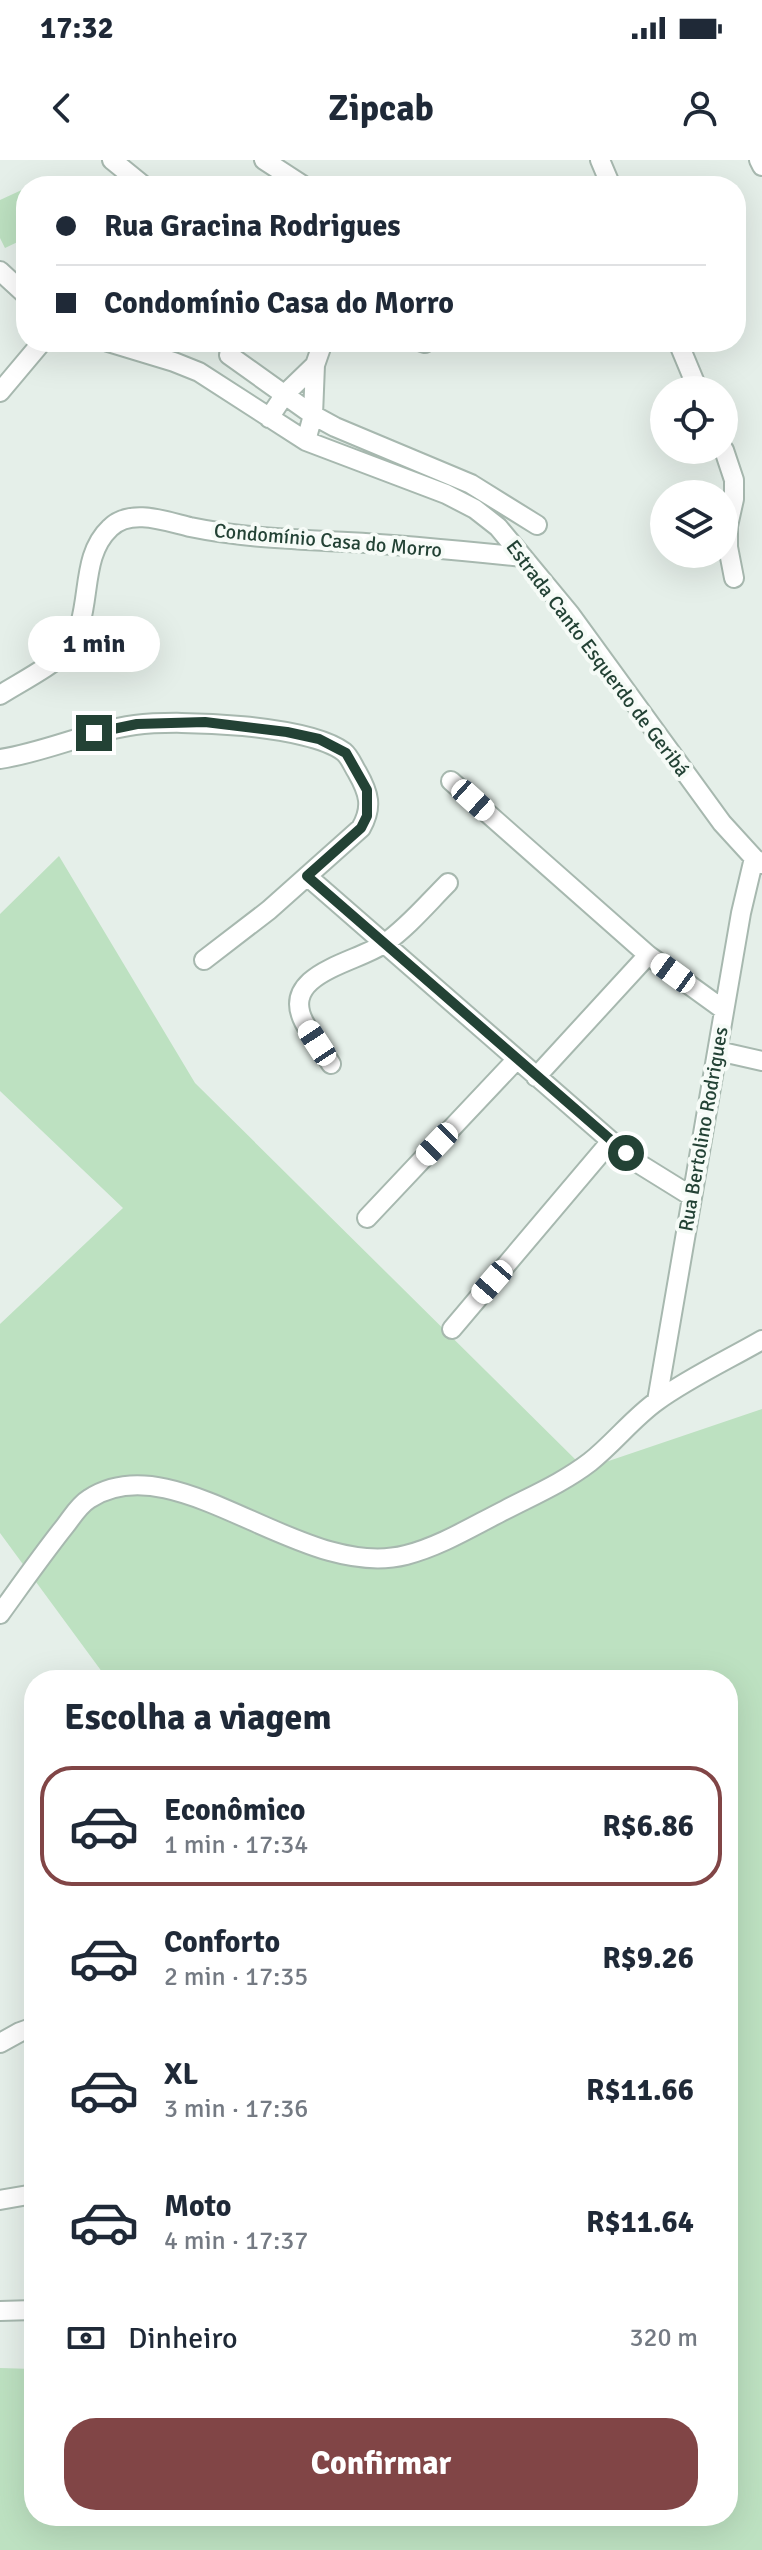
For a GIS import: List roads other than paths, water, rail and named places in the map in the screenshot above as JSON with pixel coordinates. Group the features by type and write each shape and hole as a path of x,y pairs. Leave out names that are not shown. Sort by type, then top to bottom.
{"street":[{"path":"112,160 132,176"},
{"path":"264,160 289,176"},
{"path":"759,160 762,166"},
{"path":"0,271 16,286"},
{"path":"0,392 34,352"},
{"name":"Estrada Canto Esquerdo de Geribá","path":"141,352 199,372 306,441 446,494 475,509 498,527 570,614 722,823 758,861"},
{"path":"306,441 313,415 315,365 320,352"},
{"path":"682,352 692,376"},
{"path":"229,355 313,415 471,484 537,525"},
{"path":"269,418 285,394 315,365"},
{"path":"729,464 734,480 728,547 734,578"},
{"name":"Condomínio Casa do Morro","path":"0,695 64,653 81,629 92,560 106,531 120,519 140,517 267,539 426,547 523,557"},
{"path":"0,759 137,724 205,722 319,739 346,753 367,790 367,816 361,828 269,910 204,960"},
{"path":"451,781 648,955 724,1010"},
{"name":"Rua Bertolino Rodrigues","path":"657,1401 741,913 758,861"},
{"path":"307,876 611,1141 641,1165 691,1196"},
{"path":"331,1064 303,1021 299,1005 302,991 311,979 385,944 448,883"},
{"path":"536,1077 648,955"},
{"path":"718,1051 762,1061"},
{"path":"367,1218 517,1059"},
{"path":"452,1329 611,1141"},
{"path":"0,1614 85,1501 108,1488 173,1489 216,1504 277,1534 332,1553 372,1559 404,1556 442,1542 555,1484 589,1463 657,1401 762,1340"},
{"path":"0,2043 24,2031"},
{"path":"0,2200 24,2196"},
{"path":"0,2311 24,2310"}]}
